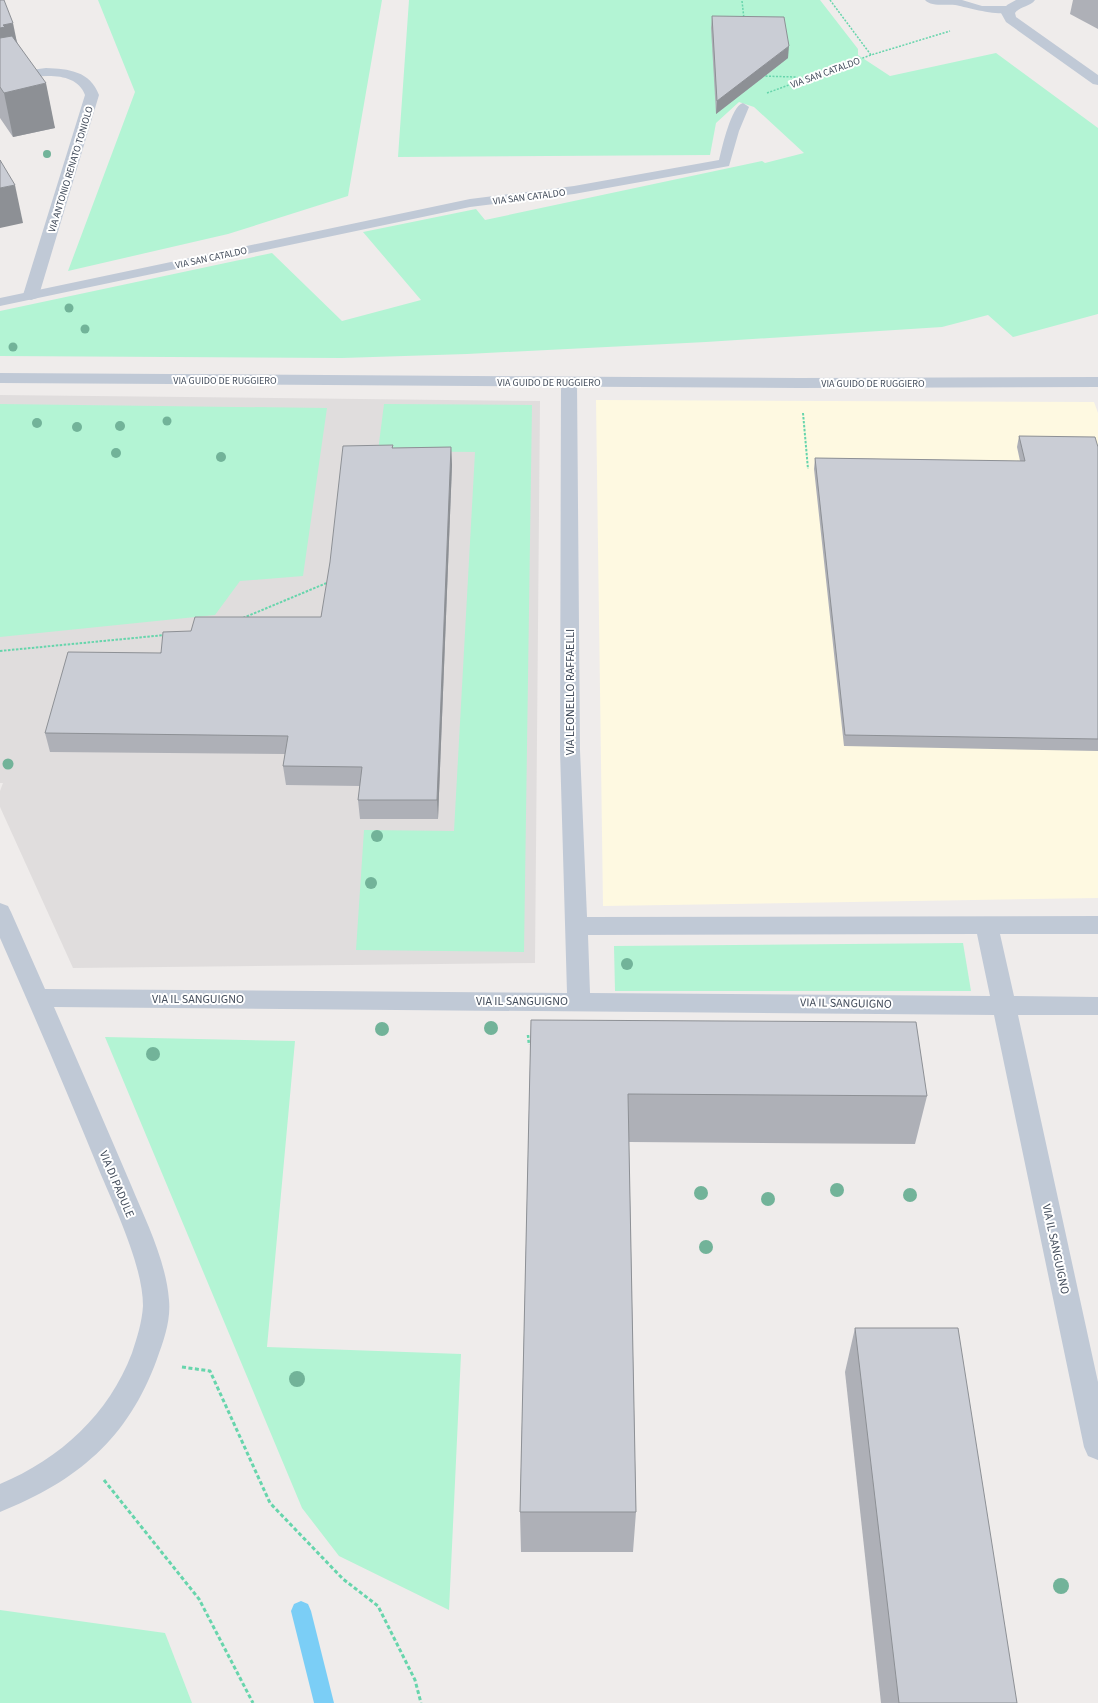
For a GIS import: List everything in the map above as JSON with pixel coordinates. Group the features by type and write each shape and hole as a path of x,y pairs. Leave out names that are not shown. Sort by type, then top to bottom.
{"street":[{"path":"1029,0 1010,9 1008,13 1014,22 1098,81"},
{"name":"VIA ANTONIO RENATO TONIOLO","path":"0,78 45,72 68,74 82,80 88,85 92,95 31,295"},
{"name":"VIA GUIDO DE RUGGIERO","path":"0,378 569,382 1098,382"},
{"name":"VIA LEONELLO RAFFAELLI","path":"569,382 570,750 575,926 579,1001"},
{"name":"VIA DI PADULE","path":"0,912 132,1218 154,1282 156,1309 144,1361 125,1399 103,1431 81,1451 41,1480 0,1498"},
{"path":"575,926 1098,925"},
{"name":"VIA IL SANGUIGNO","path":"987,926 1098,1446"},
{"name":"VIA IL SANGUIGNO","path":"38,998 1098,1006"}],"lane":[{"path":"931,0 957,2 982,9 1010,9"},
{"name":"VIA SAN CATALDO","path":"0,302 470,203 574,190 725,163 732,131 743,107"}],"path":[{"path":"830,0 871,55"},
{"path":"742,1 745,23"},
{"name":"VIA SAN CATALDO","path":"743,107 760,96 801,80 871,55 951,31"},
{"path":"758,76 795,77 801,80"},
{"path":"802,406 808,469"},
{"path":"239,619 332,581"},
{"path":"0,651 172,635"},
{"path":"144,1361 210,1371 270,1503 343,1579 378,1606 415,1680 421,1703"},
{"path":"81,1451 199,1599 245,1685 252,1703"}],"shaded area":[{"path":"0,395 540,401 535,963 73,968 0,807 0,791 3,783 0,783"},
{"path":"596,400 1094,402 1098,413 1098,898 603,906"}],"green space":[{"path":"98,0 382,0 348,196 228,234 68,271 135,92"},
{"path":"409,0 820,0 858,49 858,55 890,76 996,53 1098,128 1098,314 1013,337 988,315 942,327 706,342 467,354 342,358 0,356 0,311 272,253 342,321 421,300 363,232 476,209 485,220 762,161 765,163 804,153 754,107 739,102 716,123 710,155 398,157"},
{"path":"0,404 327,408 303,576 240,581 215,615 0,637"},
{"path":"384,404 532,405 524,952 356,950 364,830 454,831 475,452 378,451"},
{"path":"963,943 971,991 615,991 614,946"},
{"path":"105,1037 295,1041 267,1347 461,1354 449,1610 339,1556 302,1508"},
{"path":"0,1610 165,1633 192,1703 0,1703"}],"building":[{"path":"0,0 4,0 13,23 3,25 5,27 0,28"},
{"path":"712,16 784,17 789,46 717,101"},
{"path":"12,36 46,83 4,93 0,87 0,38"},
{"path":"0,160 15,185 0,188"},
{"path":"1019,436 1095,437 1098,447 1098,739 845,735 815,458 1025,461"},
{"path":"393,445 392,448 451,447 437,800 358,800 362,767 283,766 288,736 45,733 68,652 161,653 163,632 191,631 195,617 321,617 330,562 343,446"},
{"path":"531,1020 916,1022 927,1096 628,1094 636,1512 520,1512"},
{"path":"855,1328 958,1328 1017,1703 899,1703"}],"waterway":[{"path":"301,1611 324,1703"}]}
